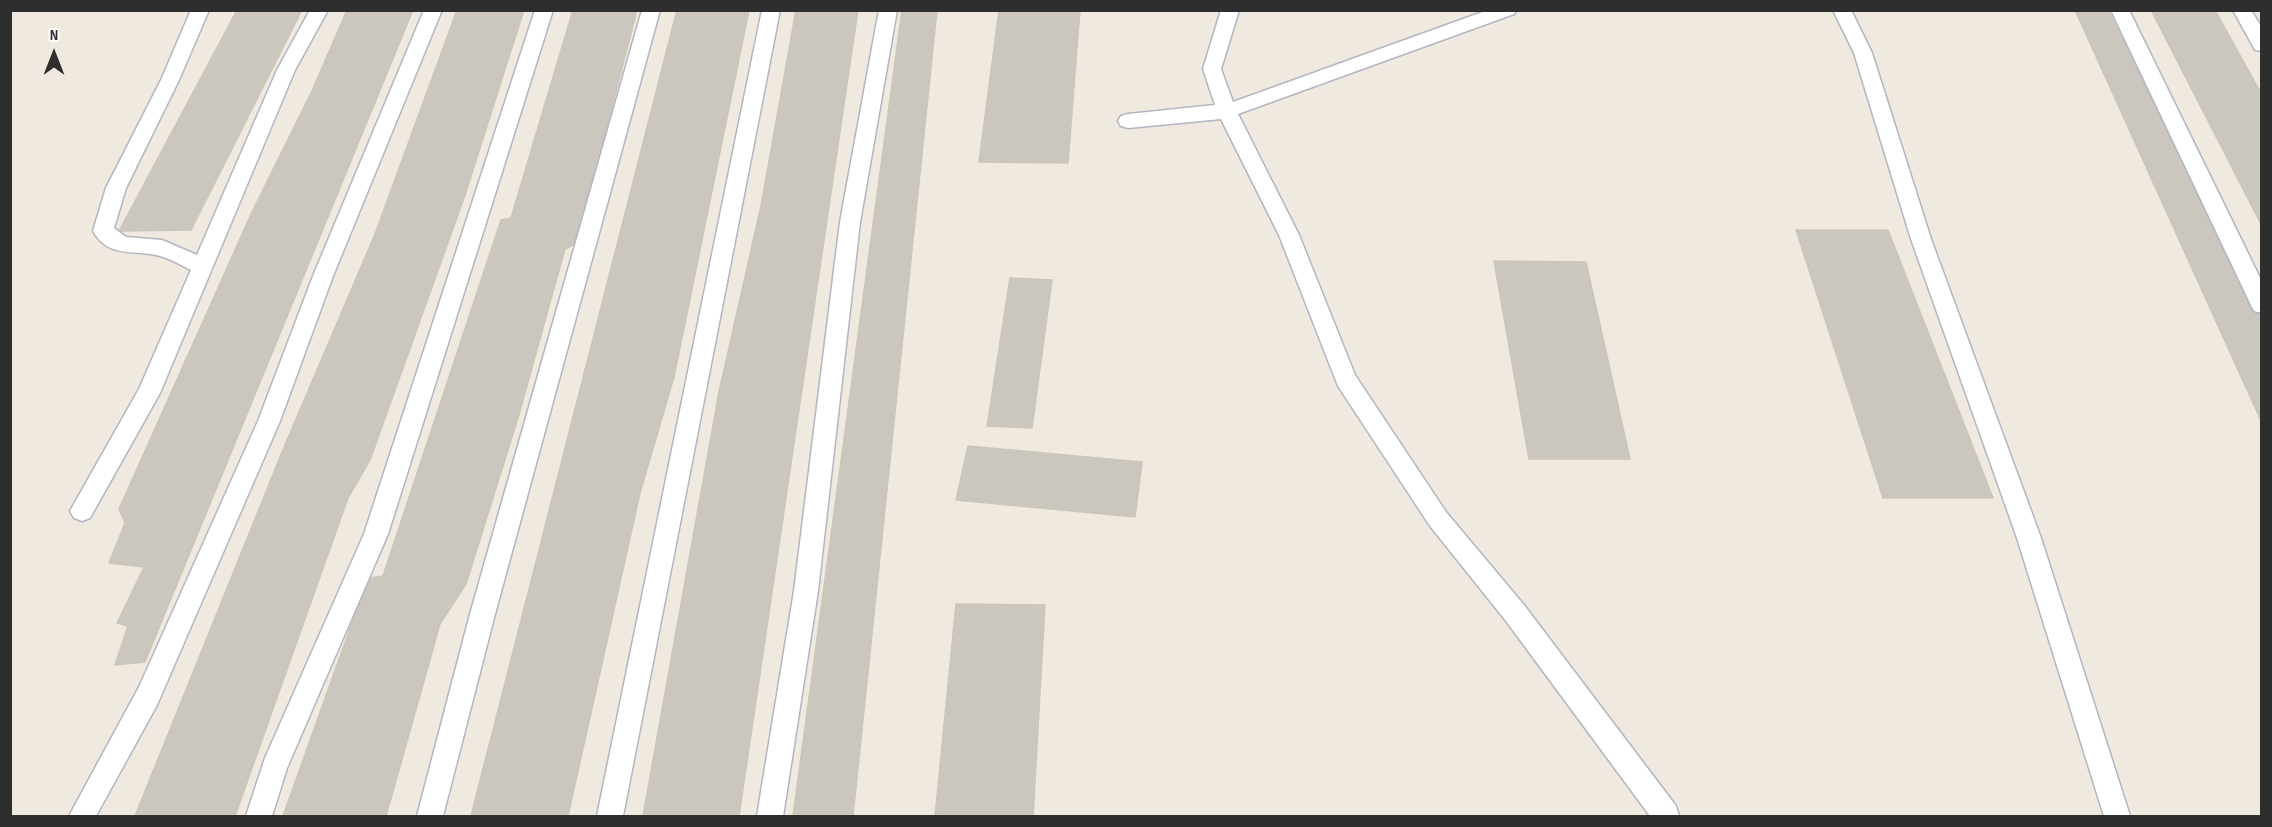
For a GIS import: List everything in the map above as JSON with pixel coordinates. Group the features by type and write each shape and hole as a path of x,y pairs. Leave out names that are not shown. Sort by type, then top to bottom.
{"lane":[{"path":"200,10 170,80 116,188 103,231 121,245 162,248 203,266"},
{"path":"82,511 149,393 286,70 319,10"},
{"path":"82,816 148,696 269,421 323,276 433,10"},
{"path":"259,816 274,767 376,534 544,10"},
{"path":"430,816 472,646 651,10"},
{"path":"610,816 771,10"},
{"path":"770,816 806,591 850,222 888,10"},
{"path":"1230,10 1212,69 1227,111 1289,235 1346,379 1438,519 1515,614 1666,816"},
{"path":"1128,121 1227,111 1508,10"},
{"path":"1842,10 1863,53 1921,239 2029,538 2117,816"},
{"path":"2120,10 2262,305"},
{"path":"2242,10 2262,45"}],"building":[{"path":"237,10 302,10 191,230 119,231"},
{"path":"347,10 413,10 145,662 115,665 128,626 117,623 144,567 109,563 125,523 119,509 252,212 312,91"},
{"path":"457,10 524,10 464,198 370,460 348,498 235,816 135,816 282,452 375,234"},
{"path":"573,10 637,10 577,243 565,249 518,418 466,584 440,624 386,816 283,816 368,578 383,576 501,220 511,218"},
{"path":"677,10 749,10 674,377 640,493 568,816 471,816"},
{"path":"796,10 858,10 739,816 643,816 719,392 761,206"},
{"path":"902,10 937,10 853,816 793,816"},
{"path":"999,10 1080,10 1068,163 979,162"},
{"path":"2075,10 2108,10 2262,315 2262,423"},
{"path":"2151,10 2215,10 2262,95 2262,226"},
{"path":"1796,230 1888,230 1993,498 1883,498"},
{"path":"1494,261 1586,262 1630,459 1529,459"},
{"path":"1010,278 1052,280 1032,428 987,426"},
{"path":"968,446 1142,462 1135,517 956,500"},
{"path":"956,604 1045,605 1033,816 935,816"}]}
